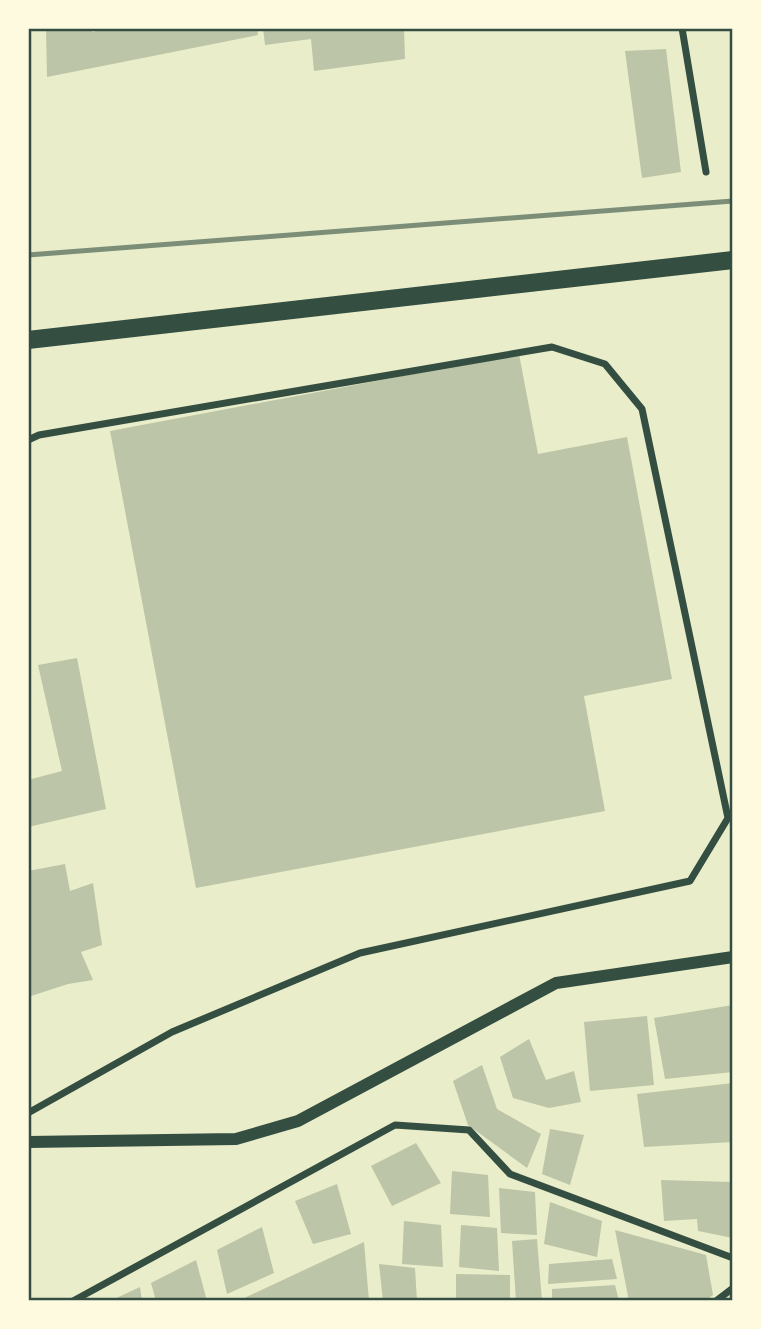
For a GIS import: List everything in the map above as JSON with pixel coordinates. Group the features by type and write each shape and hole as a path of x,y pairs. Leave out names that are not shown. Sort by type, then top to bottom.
{"main road":[{"path":"28,340 733,260"}],"street":[{"path":"682,28 706,172"},
{"path":"28,440 39,435 552,346 605,364 642,409 729,818 690,881 360,953 172,1032 28,1113"},
{"path":"28,1142 236,1139 298,1121 556,983 733,957"},
{"path":"73,1301 395,1125 469,1130 510,1174 733,1258"},
{"path":"716,1301 733,1288"}],"building":[{"path":"46,28 92,28 92,32 112,28 257,28 258,35 47,77"},
{"path":"263,28 404,28 405,59 314,71 311,39 265,45"},
{"path":"666,49 681,172 642,178 625,51"},
{"path":"519,354 538,454 627,437 672,679 584,696 605,811 196,888 110,431"},
{"path":"77,658 106,809 28,827 28,780 62,771 38,665"},
{"path":"65,864 70,891 93,883 102,945 81,952 93,980 68,984 28,997 28,871"},
{"path":"733,1005 733,1072 665,1079 654,1018"},
{"path":"647,1016 654,1085 590,1091 584,1022"},
{"path":"529,1039 546,1080 574,1071 581,1102 549,1108 513,1098 500,1057"},
{"path":"482,1065 497,1109 541,1134 527,1168 468,1125 453,1081"},
{"path":"733,1083 733,1142 644,1147 637,1094"},
{"path":"550,1129 584,1135 570,1185 542,1174"},
{"path":"416,1143 441,1183 392,1206 371,1166"},
{"path":"452,1171 488,1175 490,1217 450,1214"},
{"path":"661,1180 733,1182 733,1238 698,1231 697,1219 664,1221"},
{"path":"337,1184 351,1234 313,1244 295,1201"},
{"path":"499,1188 535,1192 537,1235 501,1233"},
{"path":"550,1202 602,1221 597,1257 544,1244"},
{"path":"404,1221 441,1225 443,1267 402,1264"},
{"path":"461,1225 497,1228 499,1271 459,1267"},
{"path":"262,1227 274,1273 227,1294 217,1250"},
{"path":"615,1230 706,1255 713,1295 705,1301 629,1301"},
{"path":"537,1239 542,1301 516,1301 512,1241"},
{"path":"364,1242 369,1301 238,1301"},
{"path":"612,1259 617,1279 548,1284 549,1264"},
{"path":"196,1260 207,1301 156,1301 151,1283"},
{"path":"379,1264 415,1268 417,1301 383,1301"},
{"path":"456,1274 510,1275 510,1301 456,1301"},
{"path":"615,1285 619,1301 552,1301 552,1289"},
{"path":"140,1287 142,1301 110,1301"}],"railway":[{"path":"28,255 733,201"}]}
